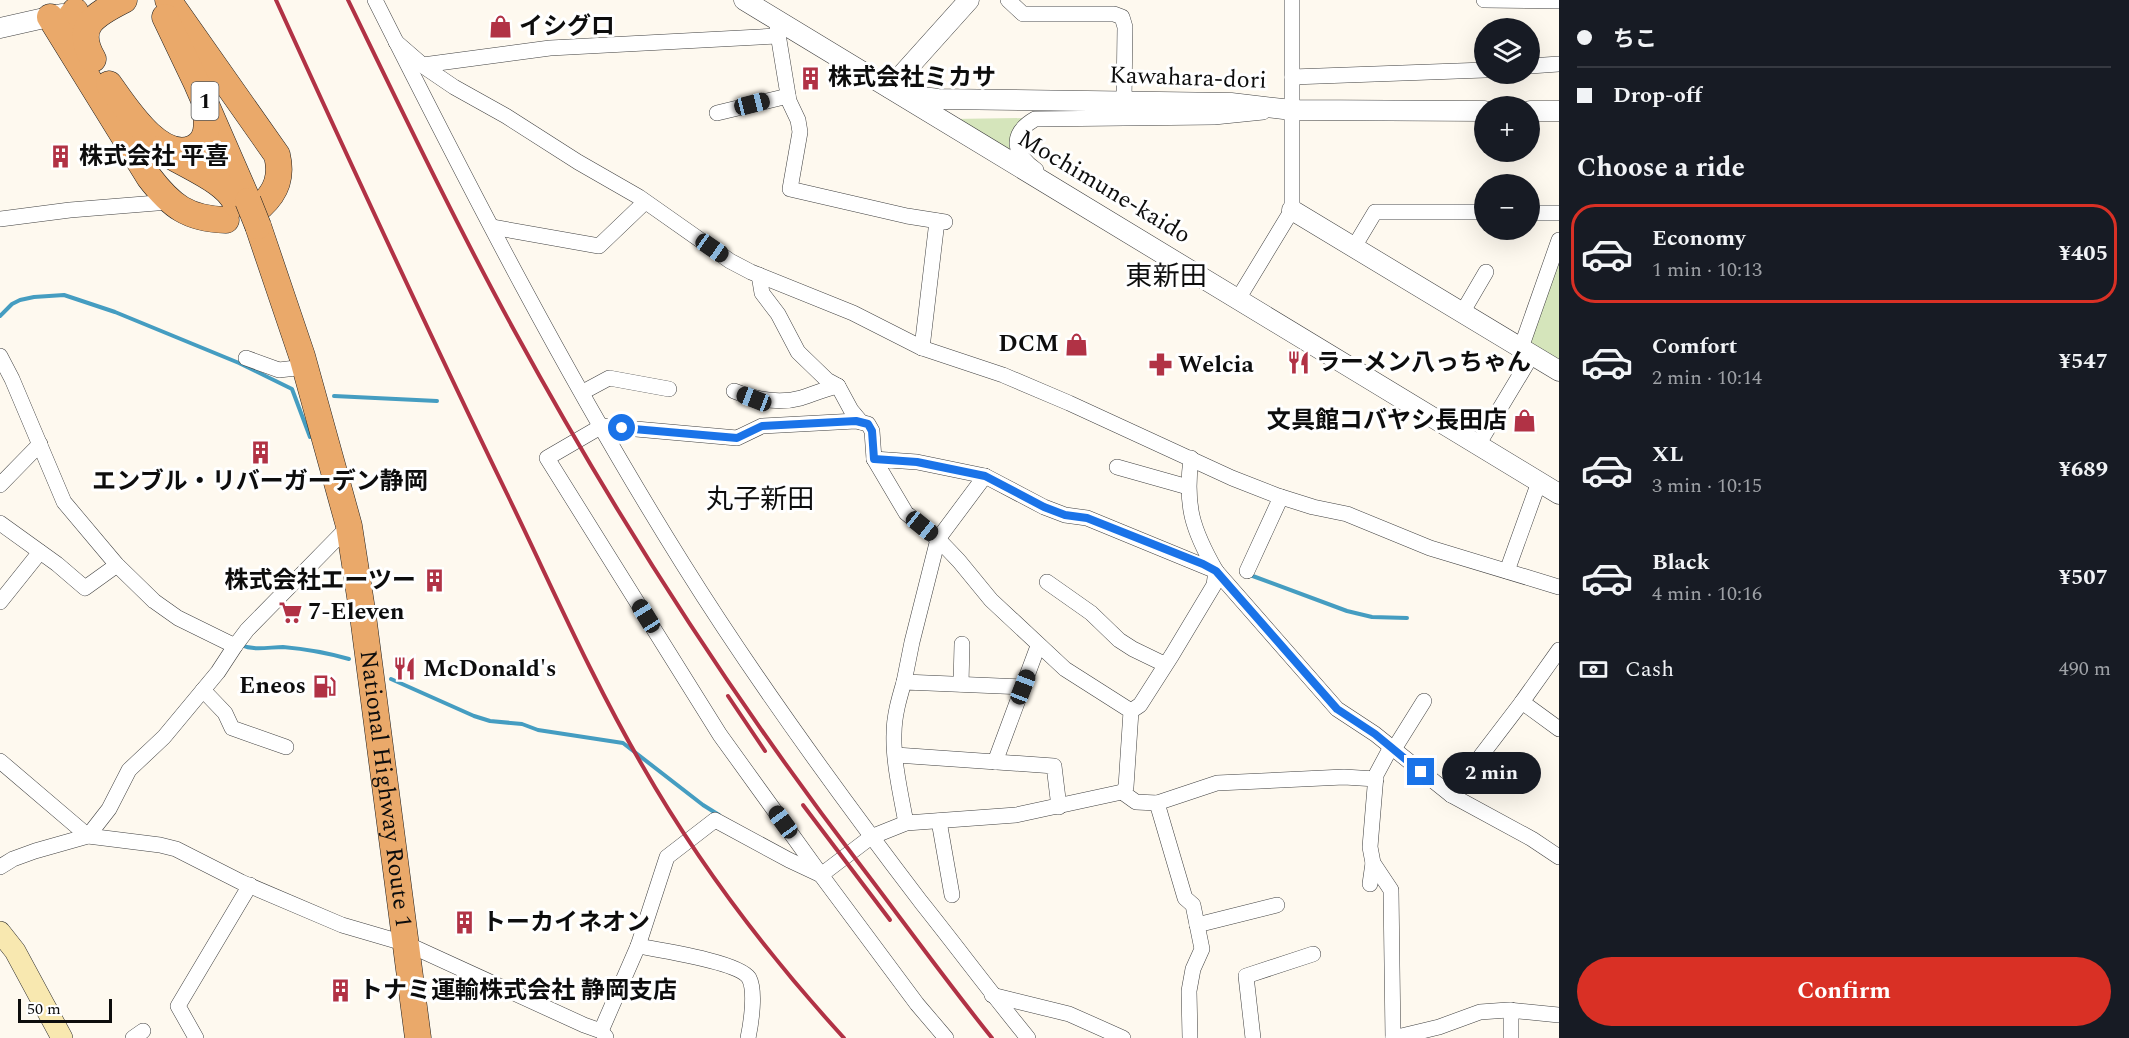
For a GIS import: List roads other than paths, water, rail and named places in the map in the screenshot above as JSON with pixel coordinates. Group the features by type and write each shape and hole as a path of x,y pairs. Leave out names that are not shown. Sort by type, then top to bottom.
{"highway":[{"path":"98,69 86,43 87,28 99,12 124,0"},
{"path":"50,17 149,177 169,202 199,217 246,214 270,197 277,185 279,165 277,155 163,1"},
{"name":"National Highway Route 1","path":"163,1 205,102 246,214 290,316 349,526 365,628 418,1038"},
{"path":"73,23 98,69 159,148 223,186 246,214 296,368 325,434"},
{"path":"135,119 158,142 178,150 188,150 196,147 203,140 207,131 205,102"}],"main road":[{"path":"0,932 15,951 62,1038"}],"street":[{"path":"0,28 50,17 73,23 116,0"},
{"path":"375,0 479,205 602,426 682,563 763,686 872,837 992,995 1028,1038"},
{"name":"Mochimune-kaido","path":"744,0 777,27 890,88 1559,494"},
{"path":"890,88 969,0"},
{"path":"1008,0 1023,14 1114,14 1122,17 1125,27 1124,100"},
{"path":"1239,299 1292,210 1292,0"},
{"path":"1484,0 1559,1"},
{"path":"423,65 550,48 777,27 788,96 798,120 800,132 790,189 941,222 922,348"},
{"path":"396,42 454,87 645,202 730,261 759,275 853,313 922,348 1003,375 1069,403 1281,497 1347,514 1430,548 1559,587"},
{"path":"1540,65 1559,64"},
{"path":"1292,77 1474,70"},
{"name":"Kawahara-dori","path":"890,88 921,97 938,99 1124,100 1231,103 1293,110 1474,111"},
{"path":"717,113 788,96"},
{"path":"1134,236 1101,208 1023,160 1017,144 1022,129 1035,119 1044,118 1214,117 1293,110"},
{"path":"1540,111 1559,111"},
{"path":"0,219 70,210 169,202"},
{"path":"492,227 599,246 645,202"},
{"path":"1292,210 1559,371"},
{"path":"1354,247 1375,212 1474,212"},
{"path":"1540,213 1559,213"},
{"path":"1478,445 1526,352 1559,240"},
{"path":"1462,313 1486,272"},
{"path":"759,275 762,293 778,314 798,352 827,380 838,386 851,410 861,422"},
{"path":"0,356 64,502 117,566 165,610 235,646"},
{"path":"246,358 279,370 296,368"},
{"path":"583,392 609,378 669,389"},
{"path":"734,391 754,399 776,400 800,398 838,386"},
{"path":"946,1038 917,1004 720,735 547,458 602,426 737,438 762,426 861,422 868,424 872,431 874,459 906,513 938,539 991,600 1038,646 1065,669 1131,711"},
{"path":"0,485 39,444"},
{"path":"1191,458 1188,487 1193,523 1216,571 1337,709 1375,734 1451,795 1532,839 1559,858"},
{"path":"874,459 917,462 985,476 1044,507 1065,515 1087,518 1216,571"},
{"path":"1117,467 1188,487"},
{"path":"906,823 893,735 912,642 938,539 985,476"},
{"path":"1507,571 1539,482"},
{"path":"1247,571 1281,497"},
{"path":"0,524 86,588 117,566"},
{"path":"88,836 109,809 129,770 164,736 203,690 247,630 349,526"},
{"path":"0,602 40,552"},
{"path":"1131,711 1140,705 1214,585 1216,571"},
{"path":"1047,582 1091,613 1119,640 1164,664"},
{"path":"961,684 962,644"},
{"path":"995,762 1038,646"},
{"path":"1451,795 1559,650"},
{"path":"904,682 1023,687"},
{"path":"203,690 225,713 232,728 286,747"},
{"path":"1370,884 1373,863 1370,847 1376,779 1380,766 1424,701"},
{"path":"1522,702 1559,729"},
{"path":"821,875 872,837 906,823 1016,815 1122,792 1126,787 1128,774 1131,711"},
{"path":"896,755 1054,766 1059,807"},
{"path":"0,761 88,836"},
{"path":"1122,792 1136,802 1157,803 1217,783 1344,777 1376,779"},
{"path":"1157,803 1185,898 1193,905 1202,949 1189,990 1190,1038"},
{"path":"0,867 13,859 35,851 88,836 136,841 176,849 250,885 342,925 406,945 603,1034 638,946 667,857 715,820 821,875"},
{"path":"939,821 952,895"},
{"path":"1373,863 1391,890 1392,897 1393,1038 1439,1027 1480,1012 1511,1010 1559,1015"},
{"path":"196,1038 178,1006 250,885"},
{"path":"1197,925 1277,905"},
{"path":"638,946 704,959 748,977 752,989 748,1038"},
{"path":"1253,1038 1246,976 1313,954"},
{"path":"992,995 1069,1014 1123,1038"},
{"path":"1511,1010 1511,1038"}],"waterway":[{"path":"0,316 12,304 20,300 64,295 115,312 239,363 292,389 310,437"},
{"path":"334,396 437,401"},
{"path":"1250,575 1347,611 1372,617 1407,618"},
{"path":"241,645 257,648 300,649 349,659"},
{"path":"391,679 490,721 522,724 538,730 623,743 719,815"}],"railway":[{"path":"276,0 450,374 606,700 642,765 710,873 761,941 844,1038"},
{"path":"348,0 492,289 592,468 633,535 764,734 941,973 992,1038"},
{"path":"728,696 765,751"},
{"path":"803,805 890,920"}],"place":[{"name":"イシグロ","path":"501,27"},
{"name":"株式会社ミカサ","path":"810,78"},
{"name":"株式会社 平喜","path":"61,157"},
{"name":"DCM","path":"1077,344"},
{"name":"ラーメン八っちゃん","path":"1298,363"},
{"name":"Welcia","path":"1160,365"},
{"name":"文具館コバヤシ長田店","path":"1525,421"},
{"name":"エンブル・リバーガーデン静岡","path":"260,452"},
{"name":"株式会社エーツー","path":"434,581"},
{"name":"7-Eleven","path":"290,612"},
{"name":"McDonald's","path":"405,669"},
{"name":"Eneos","path":"324,686"},
{"name":"トーカイネオン","path":"464,923"},
{"name":"トナミ運輸株式会社 静岡支店","path":"341,991"}],"district":[{"name":"東新田","path":"1166,277"},
{"name":"丸子新田","path":"760,500"}]}
